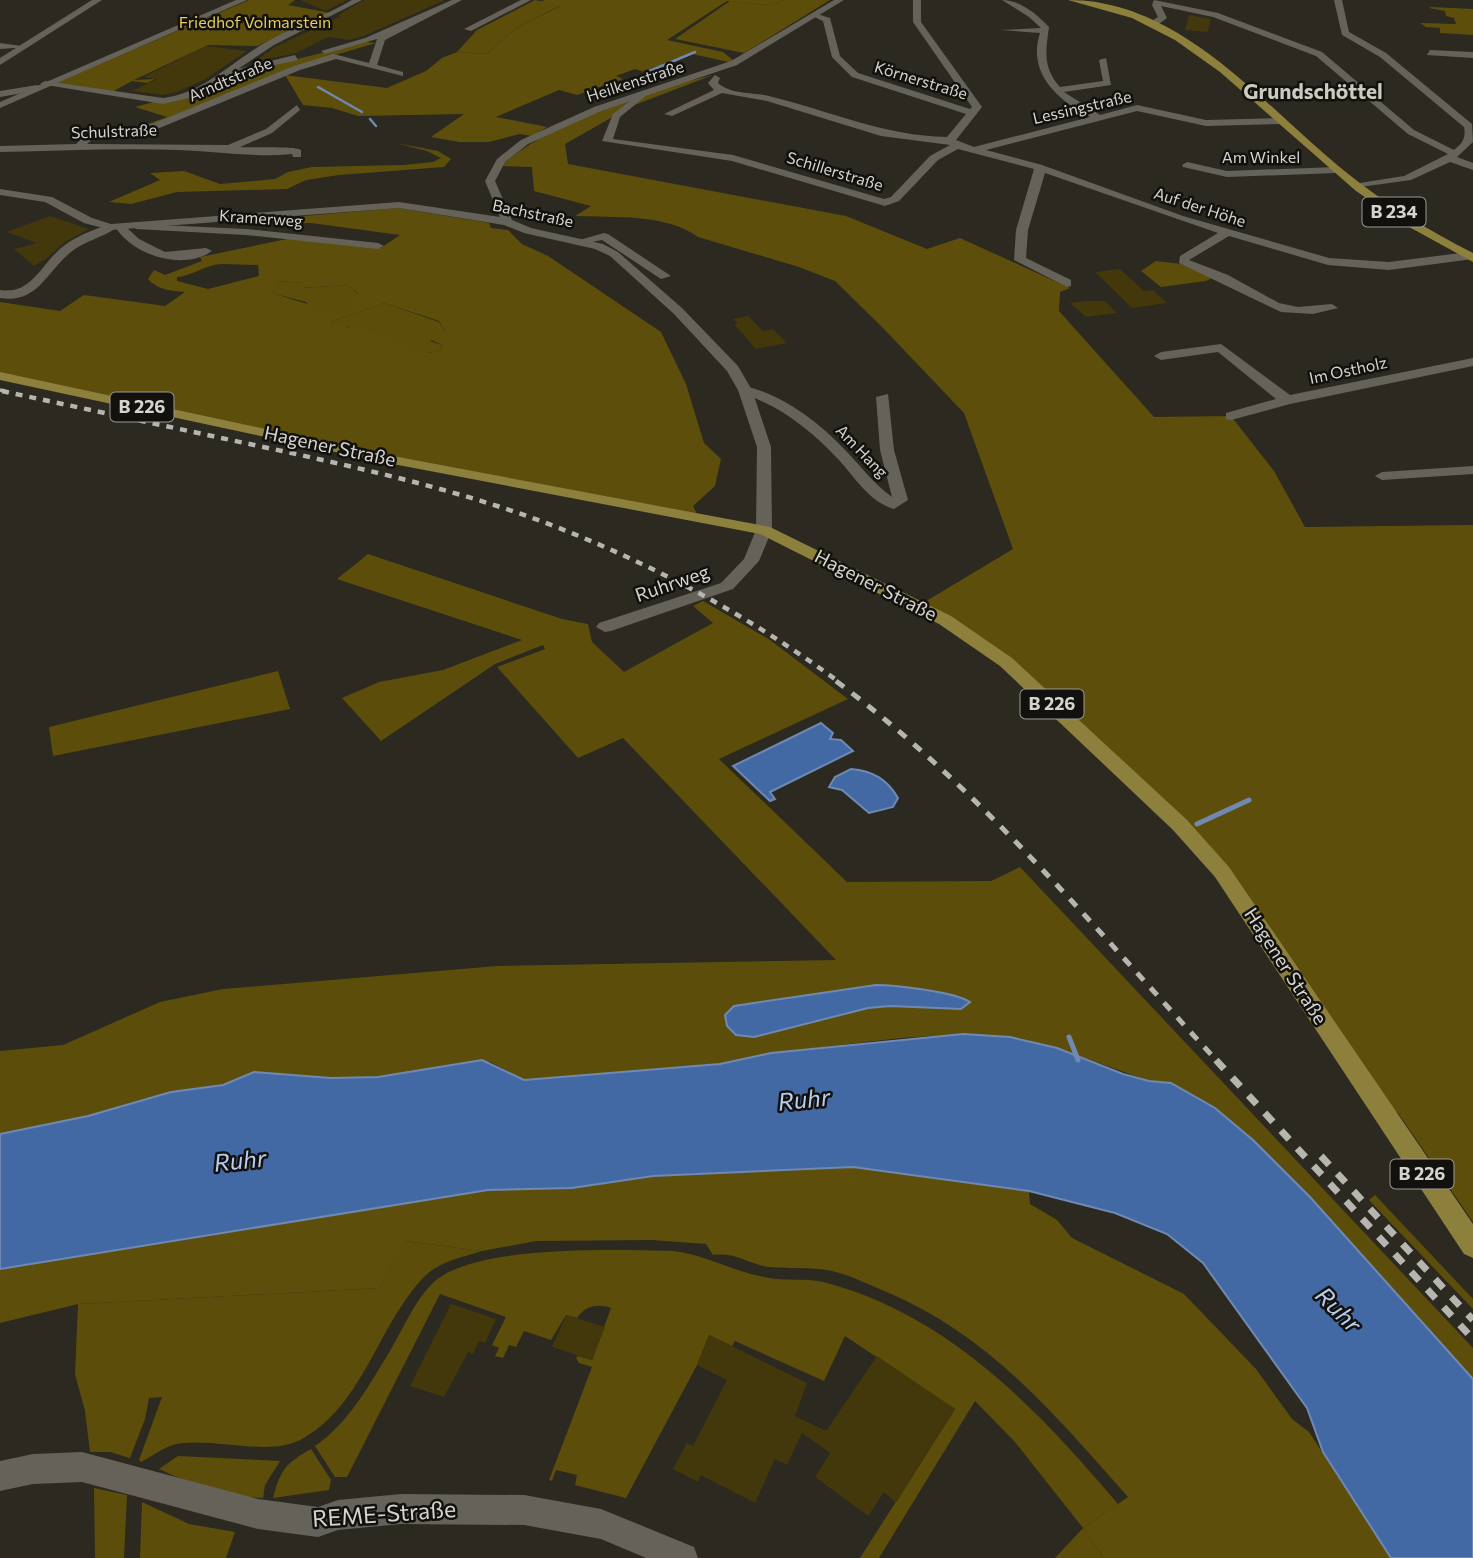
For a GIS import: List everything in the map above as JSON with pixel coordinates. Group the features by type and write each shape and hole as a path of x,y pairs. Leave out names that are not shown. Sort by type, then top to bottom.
{"main road":[{"name":"B 234","path":"1072,0 1153,24 1218,68 1357,186 1471,257"},
{"name":"Hagener Straße","path":"0,376 377,457 764,530 895,594 975,639 1006,662 1180,825 1244,900 1402,1144 1473,1246"}],"street":[{"path":"0,62 99,0"},
{"path":"0,105 243,0"},
{"path":"0,94 41,86 169,102 222,76 272,43 358,0"},
{"path":"372,66 379,43 394,30 458,0"},
{"path":"468,29 527,0"},
{"name":"Heilkenstraße","path":"507,222 490,181 495,166 521,145 561,124 735,63 840,0"},
{"path":"917,0 917,22 975,99 977,107 973,113"},
{"path":"1006,0 1038,20 1045,31 1041,55 1056,90 1080,109 1097,117"},
{"path":"1338,0 1345,33 1384,55 1469,125 1470,140 1466,147 1420,176 1357,186"},
{"path":"1153,24 1163,18 1157,1"},
{"path":"1157,1 1216,15 1319,54 1411,132 1473,167"},
{"name":"Körnerstraße","path":"814,15 827,20 836,57 855,75 973,113"},
{"path":"222,76 356,44 410,23"},
{"path":"1005,30 1045,31"},
{"path":"317,47 329,39"},
{"path":"0,46 25,47"},
{"path":"1430,52 1471,56"},
{"name":"Arndtstraße","path":"77,149 90,136 153,127 297,68 335,56 400,74"},
{"path":"1056,90 1108,83 1103,60"},
{"path":"669,114 721,90 713,83 715,78"},
{"name":"Auf der Höhe","path":"721,90 767,98 820,118 953,143 1041,168 1226,233 1340,263 1389,266 1471,257"},
{"name":"Schillerstraße","path":"642,95 616,116 607,141 733,158 885,203 895,199 934,158 953,143 973,113"},
{"name":"Schulstraße","path":"229,148 269,131 297,108"},
{"name":"Lessingstraße","path":"975,150 1140,108 1206,123 1281,121"},
{"name":"Schulstraße","path":"0,149 146,146 229,148 269,153 296,150 296,155"},
{"name":"Am Winkel","path":"1187,165 1227,174 1336,170"},
{"path":"1041,168 1022,230 1020,260 1067,283"},
{"path":"0,192 45,198 81,220 116,228 143,247 166,256 206,251"},
{"name":"Bachstraße","path":"116,228 386,205 428,208 479,220 507,222 528,231 582,241 614,254 669,303 733,369 745,390 764,447 764,530"},
{"name":"Kramerweg","path":"140,227 246,232 379,246"},
{"path":"0,294 14,297 27,292 66,249 116,228"},
{"path":"1226,233 1183,261 1219,275 1283,310 1305,313 1332,308"},
{"path":"582,241 604,236 665,276"},
{"name":"Auf der Höhe","path":"1438,259 1456,249"},
{"path":"1161,355 1221,348 1274,392 1288,400"},
{"name":"Im Ostholz","path":"1231,416 1288,400 1473,362"},
{"name":"Am Hang","path":"745,390 763,393 813,425 867,484 894,504 900,500 887,450 883,397"},
{"path":"1382,476 1473,470"},
{"name":"Ruhrweg","path":"605,627 727,586 738,578 763,540 764,530"},
{"name":"REME-Straße","path":"0,1476 33,1469 82,1467 258,1514 318,1522 338,1514 401,1509 524,1510 601,1524 682,1558"}],"green space":[{"name":"Friedhof Volmarstein","path":"249,0 295,0 288,5 331,13 257,46 208,45 134,80 155,79 147,83 132,81 112,92 54,84"},
{"path":"535,0 561,5 515,29 487,54 457,52 477,30"},
{"path":"784,0 830,0 744,53 675,39 730,1 769,5"},
{"path":"1156,261 1181,264 1216,276 1206,281 1161,287 1141,271"},
{"path":"282,281 303,283 303,288 348,285 362,297 341,315 334,315 311,308 306,302 271,293 270,290"},
{"path":"384,303 439,322 445,332 430,341 442,345 441,350 417,351 373,334 347,332 349,327 330,322"},
{"path":"368,554 562,619 588,624 592,642 624,672 713,623 693,606 703,601 770,640 848,699 719,759 847,882 991,881 1020,867 1473,1348 1473,1379 1310,1197 1253,1140 1215,1108 1171,1083 1149,1081 1057,1048 1010,1037 963,1034 901,1038 771,1053 720,1064 524,1080 490,1062 378,1077 331,1078 254,1072 223,1085 171,1092 88,1116 0,1134 0,1051 63,1045 160,1002 223,989 497,966 836,960 623,738 578,758 497,667 545,649 543,645 495,664 381,741 342,698 379,682 443,670 522,640 337,579"},
{"path":"278,671 290,709 53,756 49,727"},
{"path":"1375,1195 1473,1299 1473,1309 1369,1200"},
{"path":"404,1241 482,1251 443,1264 424,1277 394,1317 342,1405 304,1438 291,1444 262,1447 199,1442 178,1444 141,1462 139,1460 162,1397 149,1398 145,1419 130,1458 110,1452 90,1452 85,1411 75,1374 78,1304 379,1288"},
{"path":"583,1250 673,1251 764,1277 827,1283 872,1298 913,1318 989,1371 1024,1402 1118,1504 1083,1528 1015,1442 975,1401 879,1558 860,1558 955,1409 845,1336 824,1381 735,1341 732,1346 709,1335 697,1365 626,1498 575,1485 577,1475 556,1470 552,1481 549,1480 592,1367 579,1363 576,1358 578,1356 592,1360 611,1308 592,1307 577,1318 566,1315 551,1340 524,1331 516,1347 509,1345 503,1358 495,1356 499,1348 492,1345 506,1317 440,1294 347,1477 335,1477 315,1446 338,1426 357,1403 427,1290 453,1270 512,1255"},
{"path":"311,1449 331,1480 329,1490 273,1498 285,1468"},
{"path":"178,1456 280,1461 265,1485 263,1498 210,1490 159,1469"},
{"path":"94,1488 127,1495 124,1558 95,1558"},
{"path":"142,1502 189,1524 235,1532 226,1558 140,1558"},
{"path":"1083,1528 1104,1558 1055,1558"}],"shaded area":[{"path":"544,0 784,0 769,5 727,1 667,40 723,52 734,61 692,54 647,73 635,69 616,76 623,79 577,95 559,90 496,117 547,127 532,136 520,134 489,142 459,142 431,137 464,114 358,116 332,108 303,105 285,75 387,88 426,71 442,58 457,52 487,54 515,29 560,6 539,3"},
{"path":"1429,8 1473,9 1473,35 1440,33 1440,28 1426,27 1420,23 1456,24 1454,18 1446,16 1445,11"},
{"path":"366,42 376,43 315,61 154,126 142,126 167,117 135,107 157,101 171,102 221,78"},
{"path":"713,75 632,106 565,144 568,164 846,216 927,249 960,238 1070,288 1060,292 1059,311 1154,417 1231,416 1274,471 1305,527 1473,525 1473,1222 1398,1113 1387,1106 1244,889 1006,662 918,606 1013,549 964,413 835,281 799,267 698,237 685,229 655,220 575,216 591,206 534,191 532,167 500,166 547,134 601,109"},
{"path":"396,143 438,151 451,159 444,167 339,175 306,180 287,189 177,192 131,204 109,202 160,180 150,173 184,171 220,184 275,179 288,172 312,167 404,165 433,162 441,158 427,151"},
{"path":"398,208 489,223 491,228 508,230 522,244 548,256 661,332 686,384 704,443 721,459 715,486 693,506 697,514 379,454 0,373 0,302 60,311 84,295 165,306 185,292 156,286 148,279 154,270 165,275 202,261 200,257 287,239 335,241 381,248 400,235 311,223 233,222","holes":["222,264 258,265 259,276 208,289 177,281 177,277","282,281 303,283 302,288 348,285 359,294 342,314 312,308 314,306 270,291","384,303 439,321 445,332 423,336 442,345 441,350 431,352 408,348 363,329 355,328 353,332 348,332 350,329 345,325 330,322"]},
{"path":"853,1167 1029,1191 1030,1204 1057,1220 1072,1238 1184,1294 1256,1369 1292,1419 1309,1432 1391,1558 1104,1558 1083,1528 1128,1497 1045,1406 987,1353 920,1308 848,1276 820,1269 761,1266 729,1255 713,1255 706,1244 652,1240 536,1241 482,1251 405,1241 379,1288 78,1304 0,1323 0,1269 488,1190 572,1188 653,1176"}],"water":[{"path":"821,723 833,733 830,739 841,740 853,751 770,792 775,799 770,801 733,766"},
{"path":"851,769 873,774 884,781 898,798 893,807 869,813 842,790 829,787 835,777"},
{"path":"876,985 939,992 970,1002 961,1009 890,1006 868,1008 754,1037 736,1035 727,1026 725,1015 734,1006"},
{"name":"Ruhr","path":"963,1034 1010,1037 1057,1048 1123,1074 1171,1083 1215,1108 1253,1140 1310,1197 1473,1379 1473,1558 1391,1558 1323,1452 1307,1408 1203,1263 1167,1234 1115,1213 1029,1191 853,1167 653,1176 572,1188 488,1190 0,1269 0,1134 88,1116 171,1092 223,1085 254,1072 331,1078 378,1077 482,1060 524,1080 720,1064 771,1053"}],"building":[{"path":"300,0 347,0 326,11"},
{"path":"364,0 445,0 364,36 350,40 328,37 296,53 254,62 275,47 341,16 338,15"},
{"path":"1189,15 1211,19 1208,32 1185,30"},
{"path":"206,46 247,51 204,80 177,92 163,95 132,91 157,79 144,77"},
{"path":"50,216 89,229 65,242 34,266 14,249 37,243 7,232"},
{"path":"1120,269 1144,291 1153,290 1167,303 1132,308 1095,272"},
{"path":"1105,301 1117,313 1086,317 1070,303"},
{"path":"748,316 763,331 773,329 787,343 756,349 734,324 738,324 733,319"},
{"path":"451,1304 496,1319 485,1343 479,1341 473,1354 468,1352 444,1397 410,1386"},
{"path":"566,1315 605,1327 592,1360 552,1347"},
{"path":"709,1335 807,1383 795,1416 826,1431 877,1356 955,1409 896,1503 884,1492 868,1516 815,1477 830,1453 802,1433 787,1465 775,1459 755,1503 701,1475 698,1482 673,1469 687,1443 693,1446 727,1380 697,1365"}],"waterway":[{"path":"645,73 695,52"},
{"path":"318,87 362,112"},
{"path":"370,119 376,126"},
{"path":"1197,824 1249,800"},
{"path":"1069,1037 1078,1060"}],"railway":[{"path":"0,390 10,392"},
{"path":"2,391 374,472 527,516 609,549 689,588 766,632 839,682"},
{"path":"836,681 889,723 988,814 1036,862 1218,1062"},
{"path":"1216,1060 1473,1339"},
{"path":"1321,1156 1473,1320"}],"district":[{"name":"Grundschöttel","path":"1313,92"}]}
